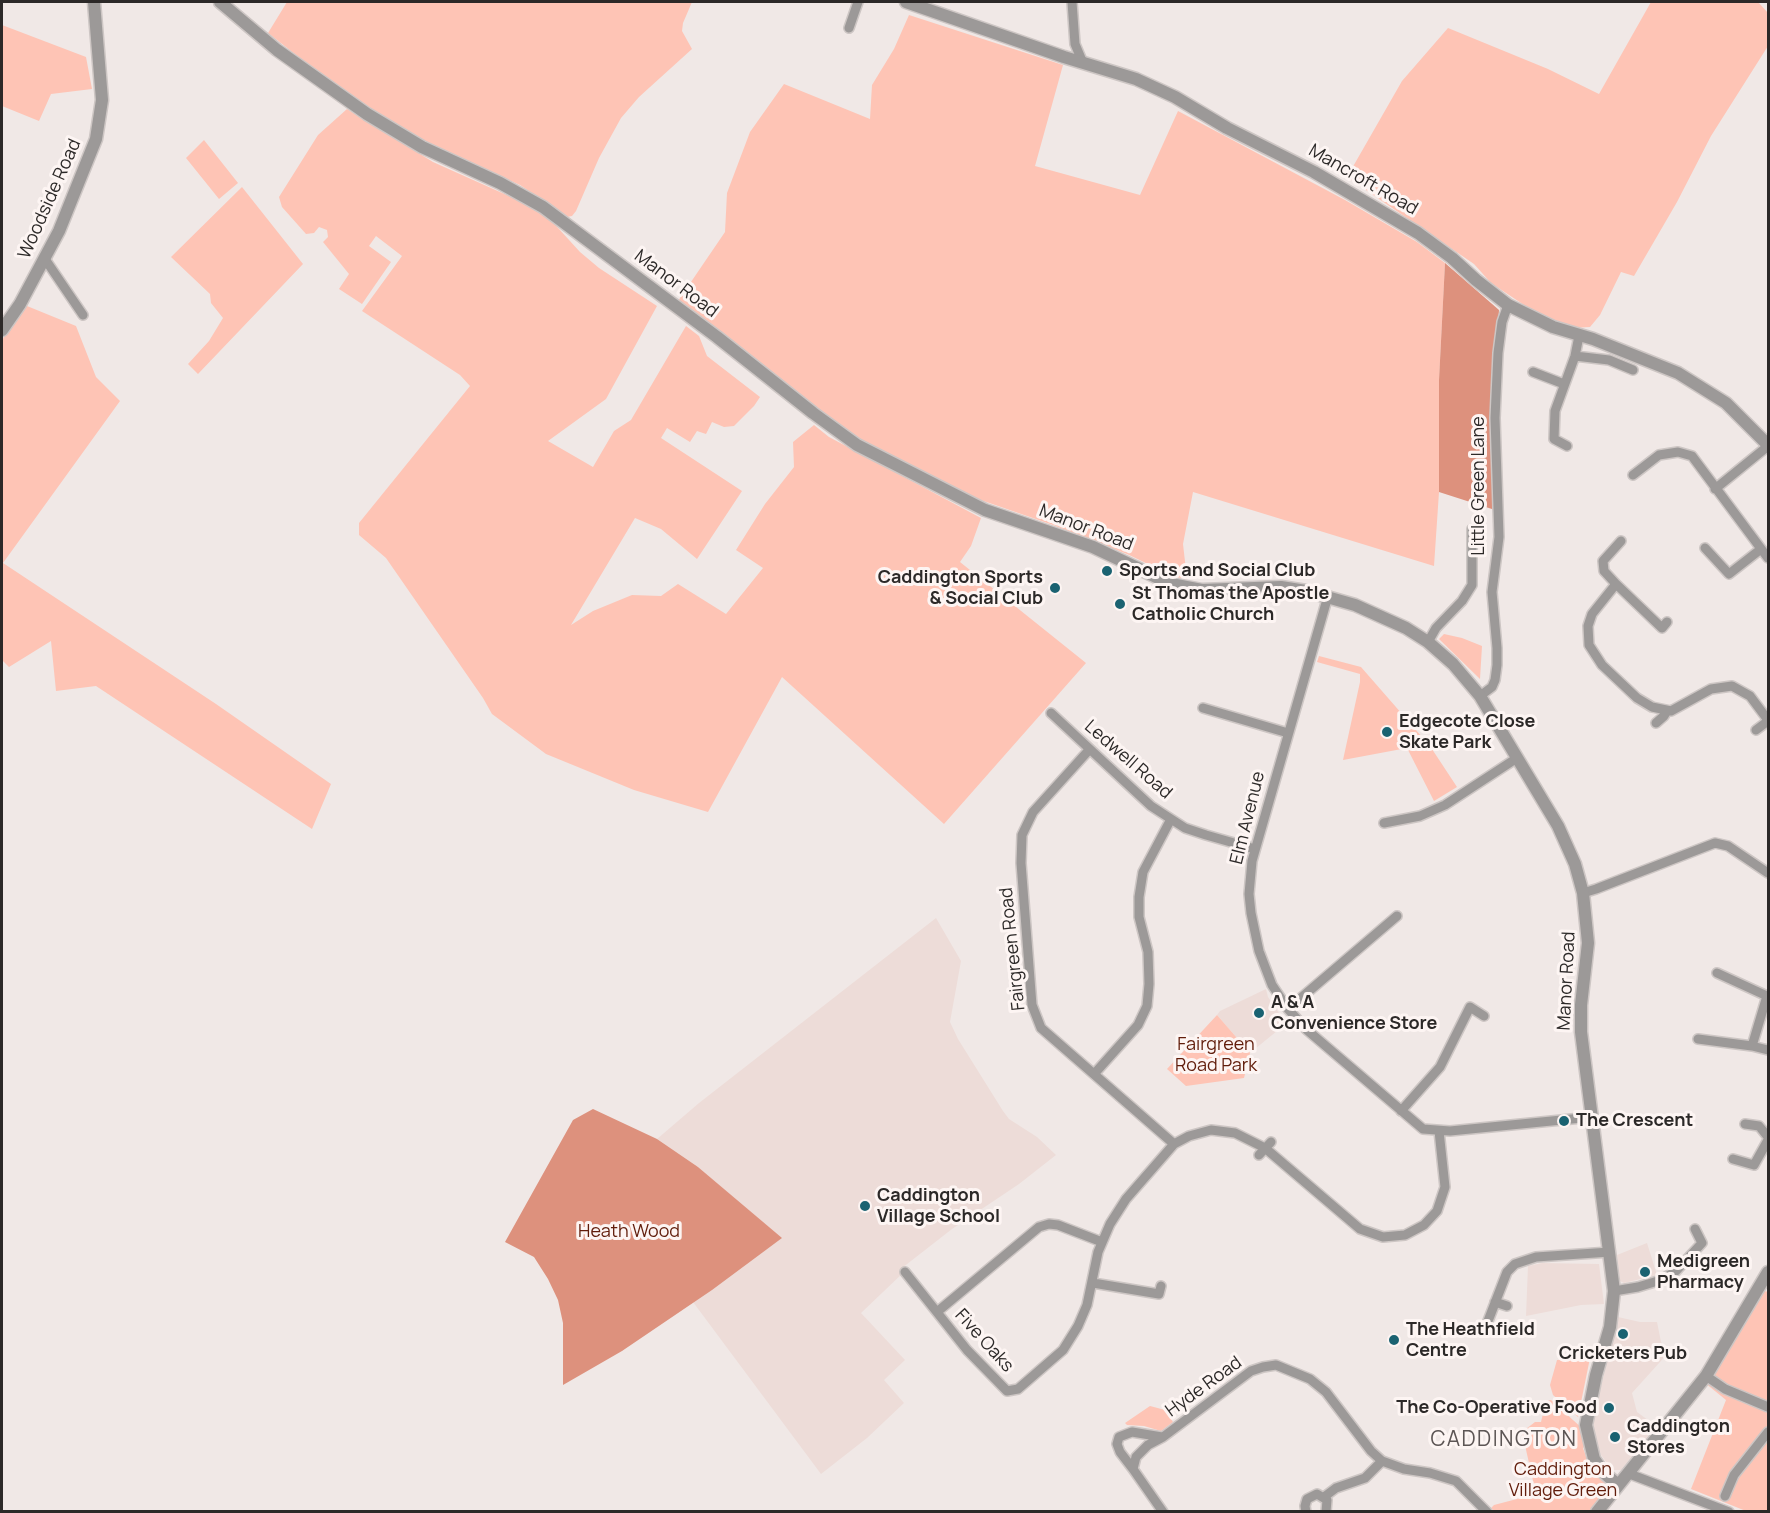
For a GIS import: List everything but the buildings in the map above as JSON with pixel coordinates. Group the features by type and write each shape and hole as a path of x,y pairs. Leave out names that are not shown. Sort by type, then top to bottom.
{"street":[{"name":"Woodside Road","path":"2,330 20,304 70,208 98,130 102,94 94,2"},
{"name":"Manor Road","path":"220,2 278,50 367,114 422,147 500,183 543,207 857,445 985,510 1093,547 1171,584 1202,590 1281,587 1328,596 1383,616 1428,642 1453,664 1480,696 1564,838 1575,864 1583,893 1588,943 1581,1005 1581,1032 1614,1291 1610,1327 1596,1375 1586,1425 1594,1459 1603,1472 1618,1485"},
{"path":"849,28 858,2"},
{"name":"Mancroft Road","path":"906,2 1064,57 1136,79 1162,90 1227,128 1314,172 1418,232 1508,304 1542,322 1678,373 1726,403 1768,446"},
{"path":"1072,2 1075,44 1083,63"},
{"path":"1064,57 1075,44"},
{"path":"45,259 83,315"},
{"name":"Little Green Lane","path":"1480,696 1492,687 1497,664 1492,592 1499,537 1495,418 1499,342 1508,304"},
{"path":"1554,439 1555,411 1575,356 1579,336"},
{"path":"1575,356 1609,360 1633,370"},
{"path":"1533,372 1564,384"},
{"path":"1544,442 1554,439 1567,446"},
{"path":"1715,489 1768,446"},
{"path":"1633,476 1659,455 1678,452 1692,456 1768,558"},
{"path":"1428,642 1436,628 1462,601 1472,585 1472,529"},
{"path":"1621,541 1604,561 1604,571 1661,628"},
{"path":"1705,548 1730,575 1761,549"},
{"path":"1616,584 1592,614 1588,626 1589,645 1602,665 1638,698 1652,707 1666,711 1682,706 1711,689 1732,686 1750,696 1768,721 1756,730"},
{"name":"Elm Avenue","path":"1328,596 1252,861 1249,894 1254,931 1272,985 1288,1009 1307,1030 1343,1058 1423,1129 1439,1131 1592,1117"},
{"path":"1203,708 1288,733"},
{"path":"1656,723 1666,711"},
{"name":"Ledwell Road","path":"1051,713 1151,806 1185,828 1255,849"},
{"name":"Fairgreen Road","path":"1089,750 1033,812 1022,835 1021,864 1032,1005 1041,1028 1174,1144"},
{"path":"1384,823 1420,816 1445,805 1516,758"},
{"path":"1095,1073 1138,1025 1147,1006 1148,952 1139,917 1139,897 1143,872 1171,819"},
{"path":"1583,893 1715,843 1728,846 1768,873"},
{"path":"1288,1009 1397,916"},
{"path":"1717,973 1768,996 1752,1046"},
{"path":"1401,1111 1440,1067 1470,1006 1484,1016"},
{"path":"1698,1038 1768,1050"},
{"path":"1759,1126 1762,1115"},
{"path":"1733,1159 1754,1164 1768,1138 1759,1126 1745,1124"},
{"path":"1174,1144 1189,1136 1210,1130 1235,1132 1265,1148 1360,1229 1383,1237 1405,1235 1424,1225 1437,1211 1445,1187 1439,1131"},
{"name":"Five Oaks","path":"1007,1390 1018,1389 1063,1350 1078,1326 1087,1305 1102,1242 1126,1199 1174,1144"},
{"name":"Five Oaks","path":"937,1312 1040,1227 1049,1224 1058,1225 1102,1242"},
{"path":"1614,1291 1661,1280 1676,1271 1702,1243 1695,1228"},
{"path":"1488,1321 1507,1272 1510,1267 1522,1260 1610,1252"},
{"name":"Five Oaks","path":"905,1272 967,1350 1007,1390"},
{"path":"1597,1512 1706,1376 1768,1272"},
{"path":"1093,1282 1159,1293"},
{"path":"1495,1302 1508,1306"},
{"name":"Hyde Road","path":"1133,1469 1136,1458 1148,1445 1163,1437 1251,1371 1276,1365 1310,1379 1326,1392 1371,1451 1382,1461 1404,1469 1430,1473 1456,1481 1487,1512"},
{"path":"1706,1376 1725,1389 1768,1407"},
{"name":"Five Oaks","path":"1005,1401 1007,1390"},
{"path":"1163,1437 1132,1432 1119,1437 1117,1444 1120,1452 1163,1512"},
{"path":"1725,1496 1734,1476 1768,1432"},
{"path":"1324,1497 1336,1488 1365,1478 1382,1461"},
{"path":"1627,1473 1729,1512"},
{"path":"1306,1512 1305,1502 1310,1496 1317,1494 1324,1497 1328,1504 1326,1512"}],"shaded area":[{"name":"Caddington Village School","path":"936,918 961,961 950,1022 958,1039 1009,1119 1037,1137 1056,1155 1019,1184 952,1229 902,1268 904,1272 861,1313 905,1360 884,1380 904,1403 867,1438 821,1474 693,1302 781,1238 698,1167 657,1139 699,1103"},
{"path":"1266,989 1268,997 1283,1019 1288,1022 1250,1053 1217,1015 1220,1011"},
{"path":"1647,1243 1657,1275 1624,1283 1620,1281 1617,1255"},
{"path":"1542,1263 1599,1264 1604,1304 1581,1305 1526,1316 1528,1266"},
{"path":"1618,1317 1640,1322 1657,1322 1661,1342 1669,1352 1632,1393 1637,1412 1656,1426 1621,1470 1612,1470 1601,1455 1593,1431 1594,1415"}],"green space":[{"path":"287,2 692,2 682,31 692,49 639,97 621,118 599,158 576,211 572,216 567,217 520,185 414,137 341,90 268,33"},
{"path":"1651,2 1758,2 1768,13 1768,46 1711,136 1677,202 1634,276 1621,272 1600,315 1590,327 1572,328 1548,321 1491,283 1474,264 1347,177 1402,81 1448,28 1548,69 1599,94"},
{"path":"909,15 1063,65 1035,166 1140,195 1178,111 1345,200 1417,242 1445,263 1439,380 1439,492 1434,566 1193,492 1183,544 1187,579 1175,577 1127,554 975,498 865,443 822,414 678,301 725,232 727,193 750,132 784,84 870,119 872,85 894,49"},
{"path":"2,25 86,57 92,89 51,94 39,121 2,106"},
{"path":"347,109 433,162 529,205 549,218 580,252 599,268 657,306 606,399 548,441 593,467 614,431 631,420 686,326 699,336 707,356 760,397 734,426 724,427 712,422 706,434 697,431 690,442 667,428 661,438 742,491 697,559 661,529 635,518 571,625 593,611 632,595 661,596 678,584 726,614 763,568 736,550 765,504 794,467 793,442 814,425 829,437 981,518 971,546 960,562 1086,663 944,824 782,677 708,812 634,790 546,754 492,714 386,558 359,535 359,523 470,386 460,375 362,311 402,256 376,236 369,246 391,262 362,304 339,289 349,274 323,242 328,237 327,230 319,227 314,233 306,234 282,207 279,197 318,135"},
{"path":"204,140 238,183 219,199 186,158"},
{"path":"242,187 303,264 198,374 188,364 209,341 223,318 211,303 210,294 171,257"},
{"path":"1445,263 1499,310 1493,408 1495,510 1439,492 1439,380"},
{"path":"27,306 76,326 96,377 120,401 3,563 216,704 331,784 312,829 96,686 56,691 51,641 9,667 2,660 2,340"},
{"path":"1444,634 1482,646 1480,679 1439,639"},
{"path":"1319,656 1361,667 1430,746 1457,787 1434,801 1407,748 1343,760 1360,674 1317,662"},
{"name":"Fairgreen Road Park","path":"1217,1015 1250,1053 1244,1078 1186,1086 1167,1069"},
{"name":"Heath Wood","path":"593,1109 657,1139 698,1167 782,1238 712,1290 622,1351 563,1385 563,1323 558,1300 534,1257 505,1242 573,1120"},
{"path":"1758,1289 1768,1292 1768,1511 1746,1511 1691,1489 1726,1400 1705,1383"},
{"path":"1590,1358 1578,1417 1553,1395 1550,1385 1557,1360"},
{"name":"Caddington Village Green","path":"1551,1400 1584,1430 1588,1444 1583,1448 1591,1471 1608,1481 1606,1491 1591,1511 1495,1512 1491,1508 1494,1505 1536,1494 1522,1432 1535,1422 1541,1422 1546,1401"},
{"path":"1150,1406 1165,1410 1173,1422 1161,1431 1125,1423"}],"place":[{"name":"Sports and Social Club","path":"1107,571"},
{"name":"Caddington Sports & Social Club","path":"1055,588"},
{"name":"St Thomas the Apostle Catholic Church","path":"1120,604"},
{"name":"Edgecote Close Skate Park","path":"1387,732"},
{"name":"A & A Convenience Store","path":"1259,1013"},
{"name":"The Crescent","path":"1564,1121"},
{"name":"Caddington Village School","path":"865,1206"},
{"name":"Medigreen Pharmacy","path":"1645,1272"},
{"name":"Cricketers Pub","path":"1623,1334"},
{"name":"The Heathfield Centre","path":"1394,1340"},
{"name":"The Co-Operative Food","path":"1609,1408"},
{"name":"Caddington Stores","path":"1615,1437"}],"district":[{"name":"CADDINGTON","path":"1504,1440"}]}
